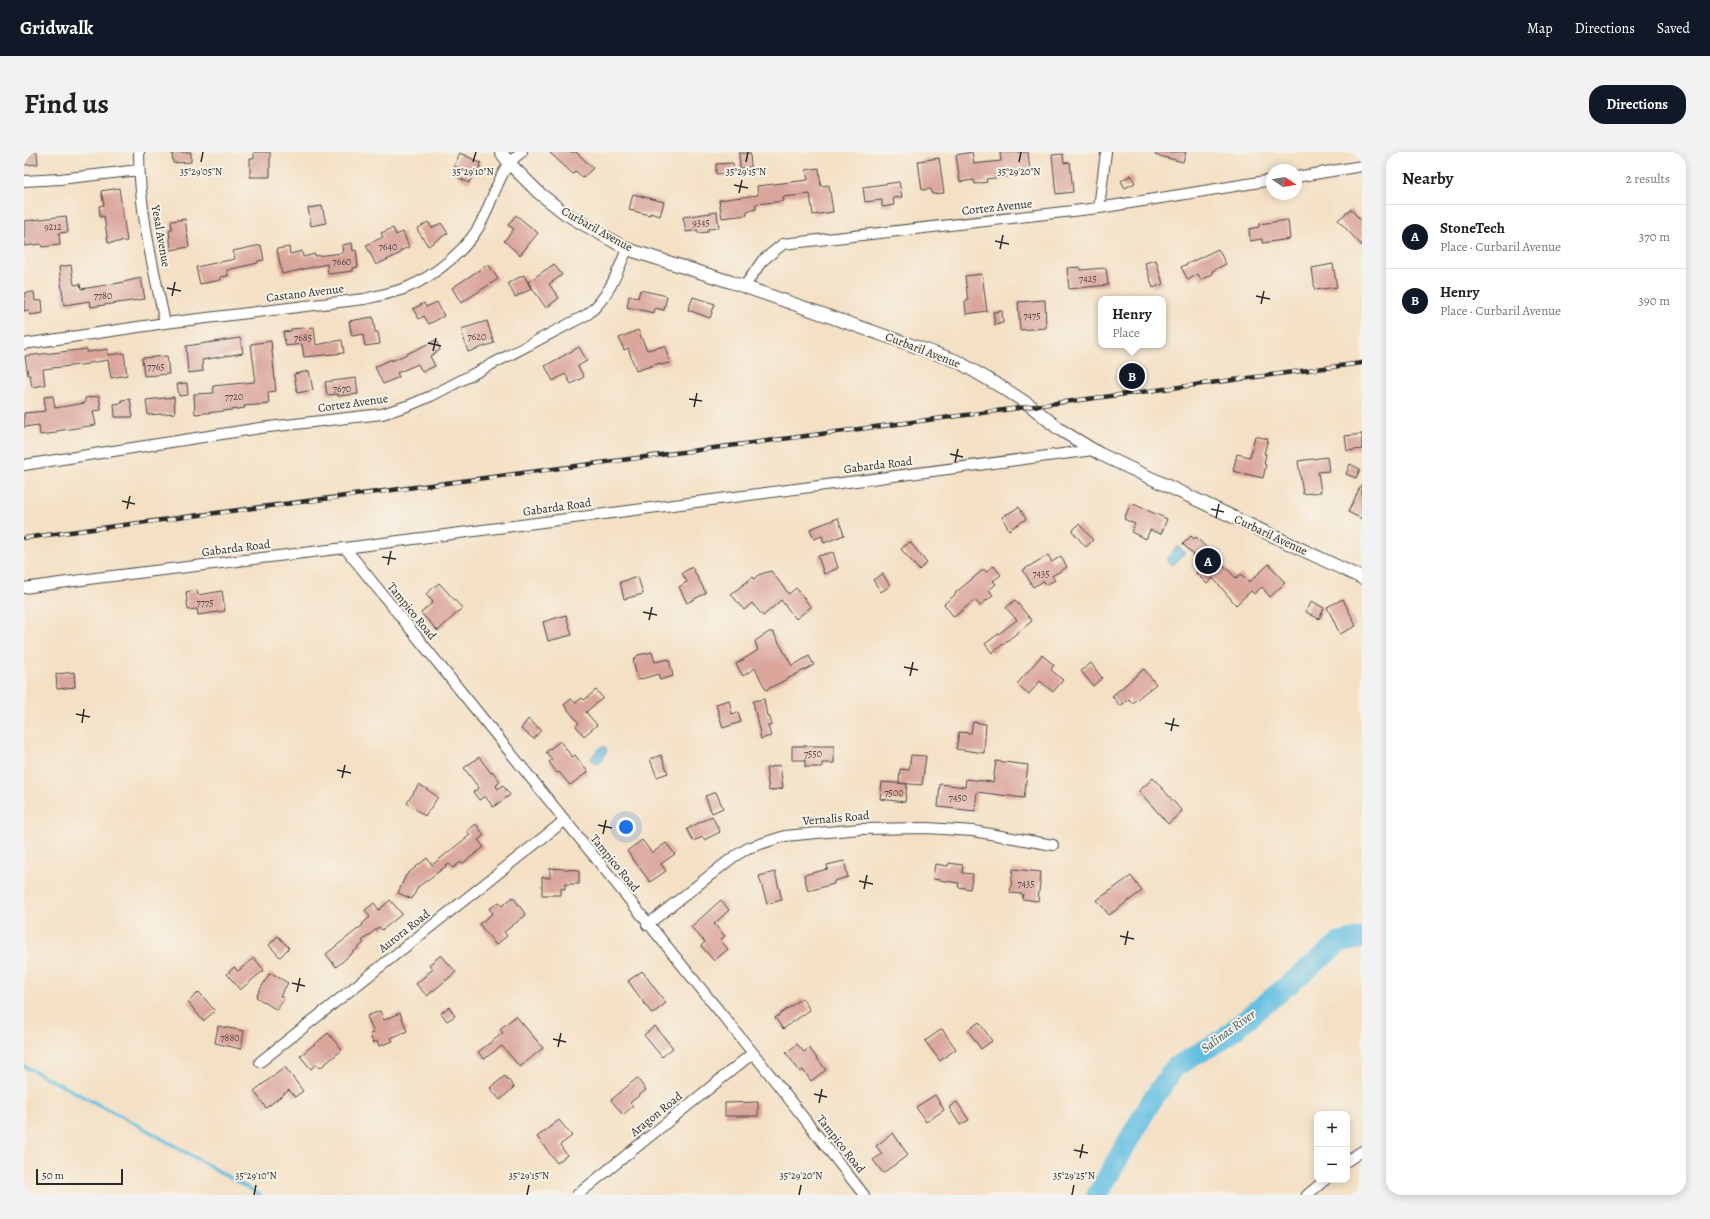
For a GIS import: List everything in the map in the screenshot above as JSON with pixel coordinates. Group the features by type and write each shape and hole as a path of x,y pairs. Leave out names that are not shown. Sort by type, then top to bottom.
{"street":[{"name":"Yesal Avenue","path":"139,152 143,214 165,323"},
{"name":"Curbaril Avenue","path":"502,152 509,163 539,193 566,214 627,249 744,287 957,361 1031,406 1059,429 1093,450 1362,578"},
{"name":"Castano Avenue","path":"24,344 165,323 364,299 406,288 419,282 444,265 466,244 483,220 509,163 522,152"},
{"path":"1099,208 1106,152"},
{"path":"1302,175 1362,166"},
{"path":"24,181 60,180 139,170"},
{"name":"Cortez Avenue","path":"744,287 762,261 783,244 1099,208 1266,181"},
{"name":"Cortez Avenue","path":"24,465 260,428 382,414 410,405 431,396 588,314 598,306 609,291 627,249"},
{"name":"Gabarda Road","path":"24,588 345,548 1093,450"},
{"name":"Tampico Road","path":"345,548 564,822 753,1053 864,1195"},
{"name":"Aurora Road","path":"260,1062 564,822"},
{"name":"Vernalis Road","path":"648,925 732,858 748,848 786,836 860,829 927,828 973,831 1053,845"},
{"name":"Aragon Road","path":"576,1195 753,1053"},
{"path":"1350,1159 1362,1151"},
{"path":"1308,1195 1322,1183"}],"water":[{"path":"1178,546 1185,553 1173,565 1166,559"},
{"path":"600,747 605,747 607,751 599,764 592,760 592,757"}],"building":[{"path":"24,152 37,152 38,164 24,165"},
{"path":"172,152 191,152 191,162 173,163"},
{"path":"254,152 270,152 270,177 250,177 250,159 254,159"},
{"path":"549,152 576,152 593,168 583,178 576,171 573,174"},
{"path":"972,152 974,164 1001,161 1000,152 1028,152 1030,172 1016,173 1016,176 986,179 987,182 975,184 974,180 960,182 956,155"},
{"path":"1156,152 1186,152 1183,162 1155,155"},
{"path":"460,153 481,163 477,173 474,172 469,183 457,177 461,169 454,166"},
{"path":"739,153 750,153 751,167 740,168"},
{"path":"1063,154 1064,163 1070,162 1073,192 1056,194 1052,155"},
{"path":"939,158 944,193 932,194 931,189 922,190 918,161"},
{"path":"733,163 734,173 716,174 716,164"},
{"path":"819,168 821,186 829,185 833,212 813,215 810,194 783,197 784,201 756,204 756,209 747,211 747,215 722,218 719,200 758,195 757,186 808,180 806,170"},
{"path":"1131,175 1135,183 1125,188 1121,181"},
{"path":"899,182 902,197 893,198 894,205 882,207 882,200 865,202 863,187"},
{"path":"119,188 127,241 108,243 104,216 100,217 99,206 104,205 101,191"},
{"path":"633,194 664,202 660,216 629,210"},
{"path":"322,206 326,223 311,226 308,208"},
{"path":"1351,209 1362,222 1362,246 1338,220"},
{"path":"717,212 719,228 708,229 708,232 698,233 698,230 686,232 683,217"},
{"path":"516,215 538,233 520,255 504,241 514,229 508,225"},
{"path":"66,216 68,232 59,233 60,245 42,247 41,244 24,246 24,221"},
{"path":"185,219 189,247 171,250 169,230 172,229 171,221"},
{"path":"1288,220 1290,239 1262,243 1262,239 1250,241 1249,229 1259,227 1259,224"},
{"path":"428,222 432,228 441,223 448,233 428,246 417,229"},
{"path":"393,228 396,235 403,232 409,247 400,251 401,253 376,265 366,245 383,237 381,233"},
{"path":"352,243 353,251 356,250 358,267 353,268 353,271 328,274 327,264 282,274 277,249 289,247 290,254 302,251 303,257 315,254 315,256 343,253 342,245"},
{"path":"261,245 264,260 258,261 258,263 227,270 228,276 220,277 221,280 200,284 196,267 235,259 233,251"},
{"path":"1218,249 1226,264 1212,271 1213,274 1201,280 1198,274 1188,280 1181,267"},
{"path":"1156,260 1163,284 1153,288 1145,263"},
{"path":"488,264 498,279 461,303 452,288"},
{"path":"554,264 562,275 549,284 559,298 546,308 528,282"},
{"path":"1333,264 1337,287 1315,290 1312,268"},
{"path":"71,265 74,285 80,284 81,289 141,278 145,299 91,307 90,301 64,305 59,267"},
{"path":"1080,267 1080,270 1106,268 1108,285 1069,289 1067,268"},
{"path":"982,274 987,311 966,314 965,301 968,301 965,276"},
{"path":"524,275 531,289 515,297 508,283"},
{"path":"640,290 667,296 664,310 655,308 654,313 627,307 629,296 638,298"},
{"path":"34,292 35,301 42,300 43,313 30,315 29,310 24,311 24,293"},
{"path":"693,297 715,304 710,318 688,310"},
{"path":"1045,300 1046,328 1020,330 1018,302"},
{"path":"437,302 444,316 429,324 424,316 419,319 413,309 424,303 426,307"},
{"path":"1002,311 1003,323 995,325 993,312"},
{"path":"373,317 375,332 378,332 380,344 365,346 363,334 352,336 349,321"},
{"path":"487,321 494,343 468,352 461,329"},
{"path":"314,327 316,345 342,340 344,353 304,357 302,344 286,346 283,332 291,331 291,329"},
{"path":"638,330 647,350 665,346 670,363 660,365 660,363 636,371 628,348 624,350 619,338"},
{"path":"240,338 243,353 202,360 203,371 188,373 186,346"},
{"path":"436,340 440,350 430,356 435,366 422,372 418,364 397,373 399,377 383,384 375,367 392,359 392,361"},
{"path":"271,341 276,391 268,392 269,404 244,406 245,408 195,414 194,394 214,393 213,386 254,382 255,375 251,344"},
{"path":"579,347 587,361 578,366 584,377 571,384 565,374 553,381 545,366"},
{"path":"87,349 87,352 108,349 108,355 124,353 127,375 111,378 108,360 89,364 43,369 45,385 32,387 30,375 28,375 25,356"},
{"path":"167,356 169,374 144,376 142,358"},
{"path":"309,371 313,390 297,393 294,374"},
{"path":"356,378 358,394 338,396 338,394 327,395 325,382"},
{"path":"187,383 188,395 179,396 177,384"},
{"path":"53,396 55,408 85,403 85,398 99,396 101,410 93,411 96,425 40,435 39,425 24,427 24,413 46,411 44,397"},
{"path":"174,397 175,413 148,415 146,400"},
{"path":"130,399 133,417 115,417 114,404 122,403 121,400"},
{"path":"1362,434 1362,449 1347,451 1345,436"},
{"path":"1255,436 1268,439 1264,454 1266,454 1264,464 1266,465 1263,478 1233,471 1237,454 1250,457"},
{"path":"1327,457 1329,471 1318,472 1321,492 1303,494 1298,461"},
{"path":"1350,464 1360,469 1356,478 1346,474"},
{"path":"1362,483 1362,519 1348,512"},
{"path":"1131,503 1167,519 1161,534 1150,530 1146,539 1131,532 1135,524 1124,519"},
{"path":"1019,507 1026,519 1009,530 1002,517"},
{"path":"838,518 844,535 824,543 822,536 814,539 810,529"},
{"path":"1079,524 1093,540 1086,547 1072,531"},
{"path":"1191,536 1194,539 1196,537 1236,578 1241,574 1249,582 1269,564 1285,583 1270,597 1262,587 1254,594 1251,591 1236,605 1213,578 1207,584 1196,573 1200,568 1195,562 1198,559 1183,544"},
{"path":"910,542 927,563 919,570 901,549"},
{"path":"833,552 838,568 824,574 818,556"},
{"path":"1048,555 1052,562 1061,556 1067,567 1052,576 1055,580 1046,585 1044,581 1033,587 1023,570"},
{"path":"994,566 1001,575 993,581 996,584 989,590 993,595 980,606 975,600 954,617 944,604 984,569 986,572"},
{"path":"692,567 706,593 687,603 679,587 687,582 682,573"},
{"path":"771,571 789,594 796,588 811,607 796,619 781,600 763,616 752,603 744,610 731,594 753,577 754,579 758,575"},
{"path":"883,574 890,586 881,592 873,580"},
{"path":"638,577 643,594 624,599 620,582"},
{"path":"439,583 462,608 438,631 421,613 433,602 426,594"},
{"path":"197,590 198,595 222,591 225,611 198,615 197,609 188,610 186,592"},
{"path":"1343,599 1356,626 1340,634 1327,607"},
{"path":"1015,600 1032,621 992,653 985,644 1017,620 1006,608"},
{"path":"1312,601 1324,608 1319,619 1306,612"},
{"path":"566,615 572,635 548,641 543,622"},
{"path":"769,632 773,632 792,666 809,656 814,665 766,690 755,668 743,676 736,664 758,650 755,641"},
{"path":"652,652 655,662 669,659 673,676 660,680 658,674 638,680 633,660 638,655"},
{"path":"1042,655 1054,665 1051,670 1063,680 1053,692 1040,681 1029,694 1017,684"},
{"path":"1091,663 1102,678 1093,686 1081,671"},
{"path":"1144,669 1156,684 1132,703 1129,699 1120,706 1112,696"},
{"path":"74,672 75,687 57,689 56,674"},
{"path":"596,690 603,698 586,712 597,725 584,736 576,726 579,723 564,705 571,699 575,703 582,698 584,700"},
{"path":"764,699 767,716 769,715 772,725 768,726 771,736 761,739 753,701"},
{"path":"729,700 732,714 738,712 741,722 723,728 716,704"},
{"path":"528,719 541,730 534,739 521,729"},
{"path":"973,722 986,724 984,753 956,749 959,732 971,733"},
{"path":"560,741 572,757 575,755 588,772 570,785 559,772 557,773 549,762 552,760 546,752"},
{"path":"792,746 834,746 834,763 822,763 822,767 805,767 805,760 792,760"},
{"path":"661,755 668,773 657,777 650,759"},
{"path":"911,755 926,756 922,785 899,783 900,769 909,770"},
{"path":"479,757 491,773 493,772 500,781 496,786 498,789 503,785 510,795 493,807 485,796 479,800 473,792 479,788 464,768"},
{"path":"996,761 1028,765 1024,798 977,792 975,811 938,807 940,784 965,787 966,779 993,782"},
{"path":"780,765 783,788 769,791 766,768"},
{"path":"1153,778 1182,811 1168,824 1139,791"},
{"path":"882,782 907,784 905,802 880,799"},
{"path":"419,784 438,797 425,816 407,803"},
{"path":"716,792 723,808 712,813 705,796"},
{"path":"712,816 720,832 704,840 703,837 693,841 687,829"},
{"path":"476,824 484,835 478,840 484,847 462,864 461,862 453,868 449,864 418,887 412,899 398,893 406,875 427,858 432,865 470,835 467,831"},
{"path":"642,840 652,853 666,843 675,854 661,864 666,871 650,882 627,851"},
{"path":"844,861 848,877 834,881 834,884 808,891 804,875 828,869 827,865"},
{"path":"949,863 963,865 962,873 973,874 970,889 958,887 959,883 933,879 935,864 948,866"},
{"path":"550,868 579,870 579,884 565,884 565,889 561,888 561,895 542,895 542,877 550,878"},
{"path":"1013,869 1041,872 1038,901 1022,899 1023,894 1010,893"},
{"path":"775,872 782,900 767,904 759,876"},
{"path":"1131,876 1142,891 1109,915 1097,900"},
{"path":"513,897 526,915 504,932 507,936 496,945 479,924 493,913 489,909 499,902 502,906"},
{"path":"390,900 402,914 382,930 379,927 362,941 364,943 336,967 326,954 363,925 362,924 370,917 365,910 374,903 379,910"},
{"path":"721,900 729,910 714,924 725,936 720,940 728,949 714,961 701,946 705,942 691,927"},
{"path":"278,936 289,948 280,957 269,945"},
{"path":"441,955 456,972 427,996 416,984 433,969 429,965"},
{"path":"254,958 264,970 240,990 227,974 234,967 238,971"},
{"path":"642,971 666,1003 652,1014 628,981"},
{"path":"269,974 273,974 288,983 280,996 284,998 277,1010 256,997"},
{"path":"199,992 215,1011 203,1021 188,1002"},
{"path":"802,998 810,1010 783,1029 775,1018"},
{"path":"449,1007 455,1016 447,1021 441,1013"},
{"path":"380,1011 384,1020 400,1013 407,1031 391,1038 393,1041 379,1046 377,1041 373,1043 370,1034 374,1033 367,1016"},
{"path":"516,1016 543,1048 520,1067 502,1046 484,1059 478,1052 503,1033 500,1029"},
{"path":"979,1022 992,1041 981,1049 968,1030"},
{"path":"218,1026 244,1031 241,1049 215,1043"},
{"path":"655,1026 673,1048 662,1057 644,1035"},
{"path":"942,1029 956,1049 940,1061 925,1041"},
{"path":"328,1033 342,1050 320,1068 317,1064 311,1069 300,1056"},
{"path":"797,1044 804,1052 809,1048 826,1070 811,1081 803,1070 800,1072 786,1053"},
{"path":"285,1067 303,1091 295,1097 289,1090 266,1108 254,1091"},
{"path":"505,1076 514,1087 500,1100 490,1088"},
{"path":"637,1078 646,1090 630,1103 633,1106 623,1115 611,1100"},
{"path":"935,1095 944,1110 926,1122 916,1107"},
{"path":"758,1102 758,1116 725,1116 725,1103"},
{"path":"957,1102 969,1120 960,1125 949,1107"},
{"path":"559,1120 572,1136 560,1145 567,1155 557,1163 537,1137"},
{"path":"893,1133 908,1155 883,1173 873,1160 882,1154 876,1146"}],"waterway":[{"name":"Salinas River","path":"1097,1195 1150,1103 1175,1067 1220,1041 1339,943 1362,938"},
{"path":"24,1066 138,1125 260,1195"}],"railway":[{"path":"24,538 1362,363"}],"place":[{"name":"Henry","path":"1132,376"},
{"name":"StoneTech","path":"1208,561"}]}
